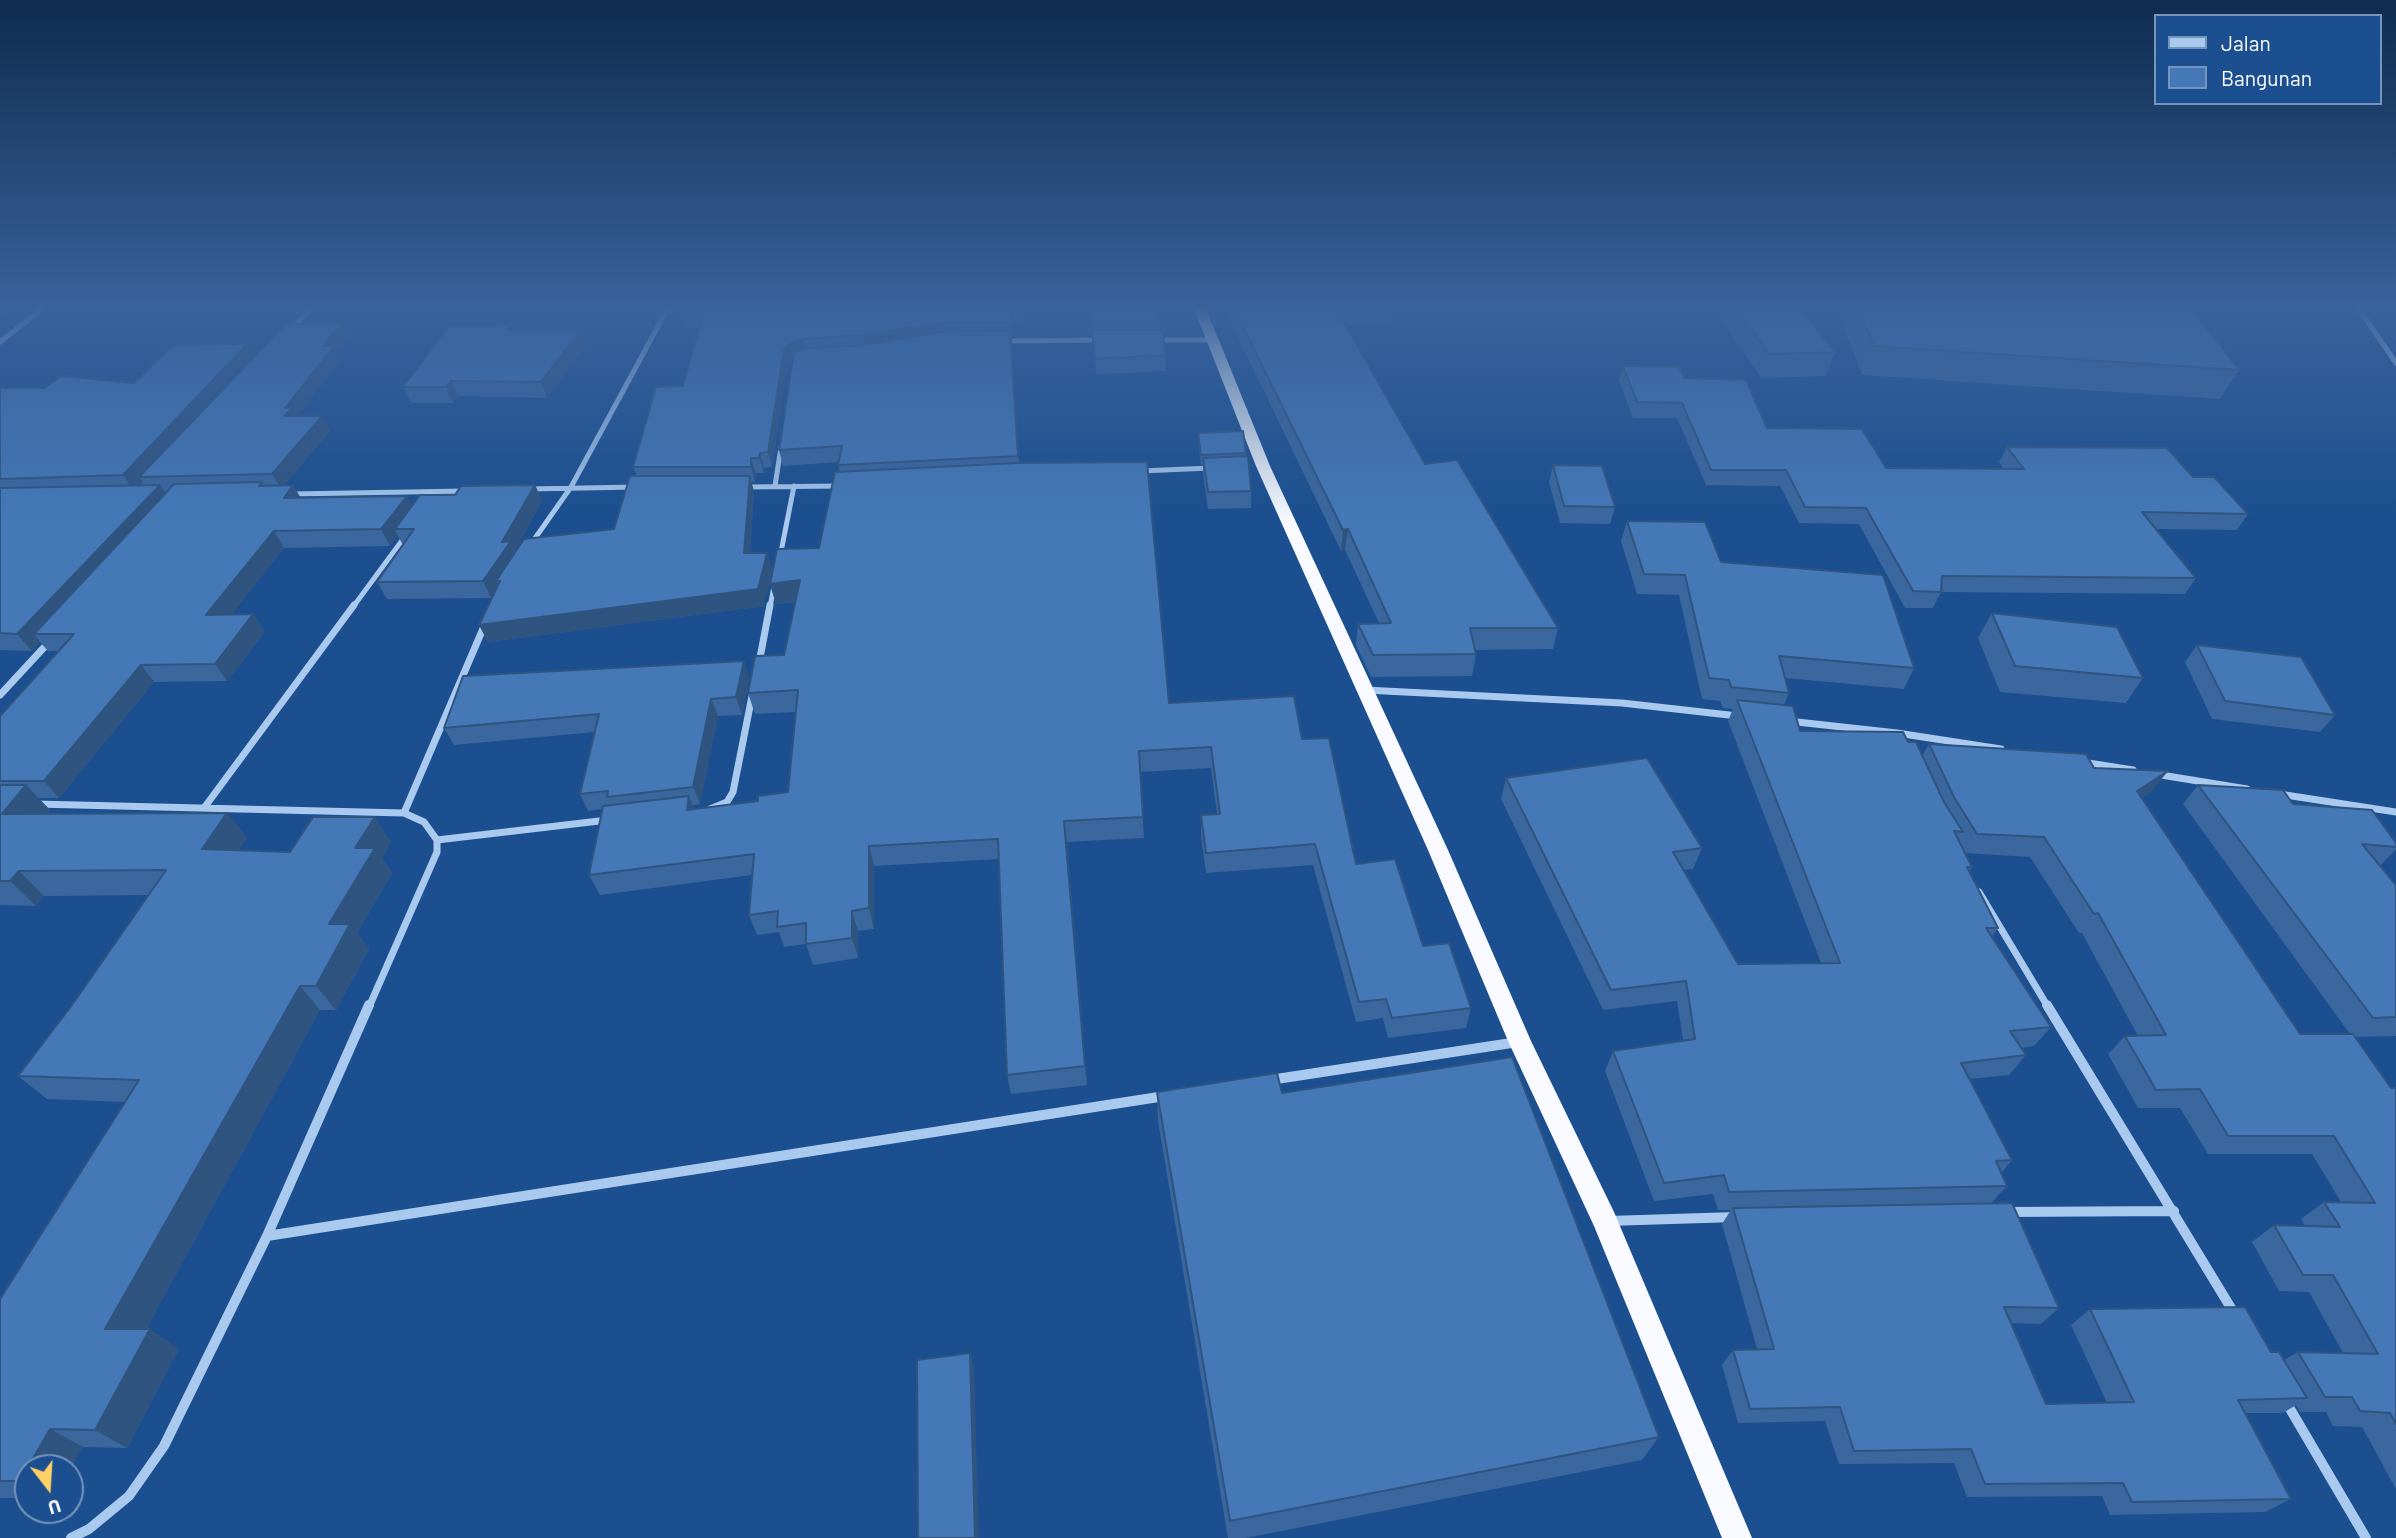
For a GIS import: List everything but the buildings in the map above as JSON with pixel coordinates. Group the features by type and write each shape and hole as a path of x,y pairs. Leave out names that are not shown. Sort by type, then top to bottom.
{"highway":[{"path":"1225,378 1256,466 1365,690 1520,1041 1605,1221 1737,1538"}],"street":[{"path":"526,552 571,488 630,378"},
{"path":"775,486 782,438"},
{"path":"1129,471 1223,467"},
{"path":"743,486 853,485"},
{"path":"778,565 794,486"},
{"path":"518,489 650,487"},
{"path":"284,494 477,491"},
{"path":"429,503 437,492"},
{"path":"204,808 413,525"},
{"path":"757,672 776,579"},
{"path":"404,813 486,621"},
{"path":"0,695 55,636"},
{"path":"697,810 710,809 727,802 733,792 755,685"},
{"path":"1365,690 1622,704 1746,717"},
{"path":"1774,720 1897,733 2006,750"},
{"path":"1897,733 1903,745"},
{"path":"2074,761 2252,789"},
{"path":"2265,792 2396,813"},
{"path":"27,803 404,813 424,822 437,840 437,852 267,1236 164,1446 129,1496 89,1529 71,1538"},
{"path":"2361,807 2370,817"},
{"path":"437,840 621,819"},
{"path":"1971,878 2243,1328"},
{"path":"1258,1082 1520,1041"},
{"path":"267,1236 1176,1095"},
{"path":"1992,1212 2174,1211"},
{"path":"1605,1221 1742,1216"},
{"path":"2284,1398 2366,1538"}]}
